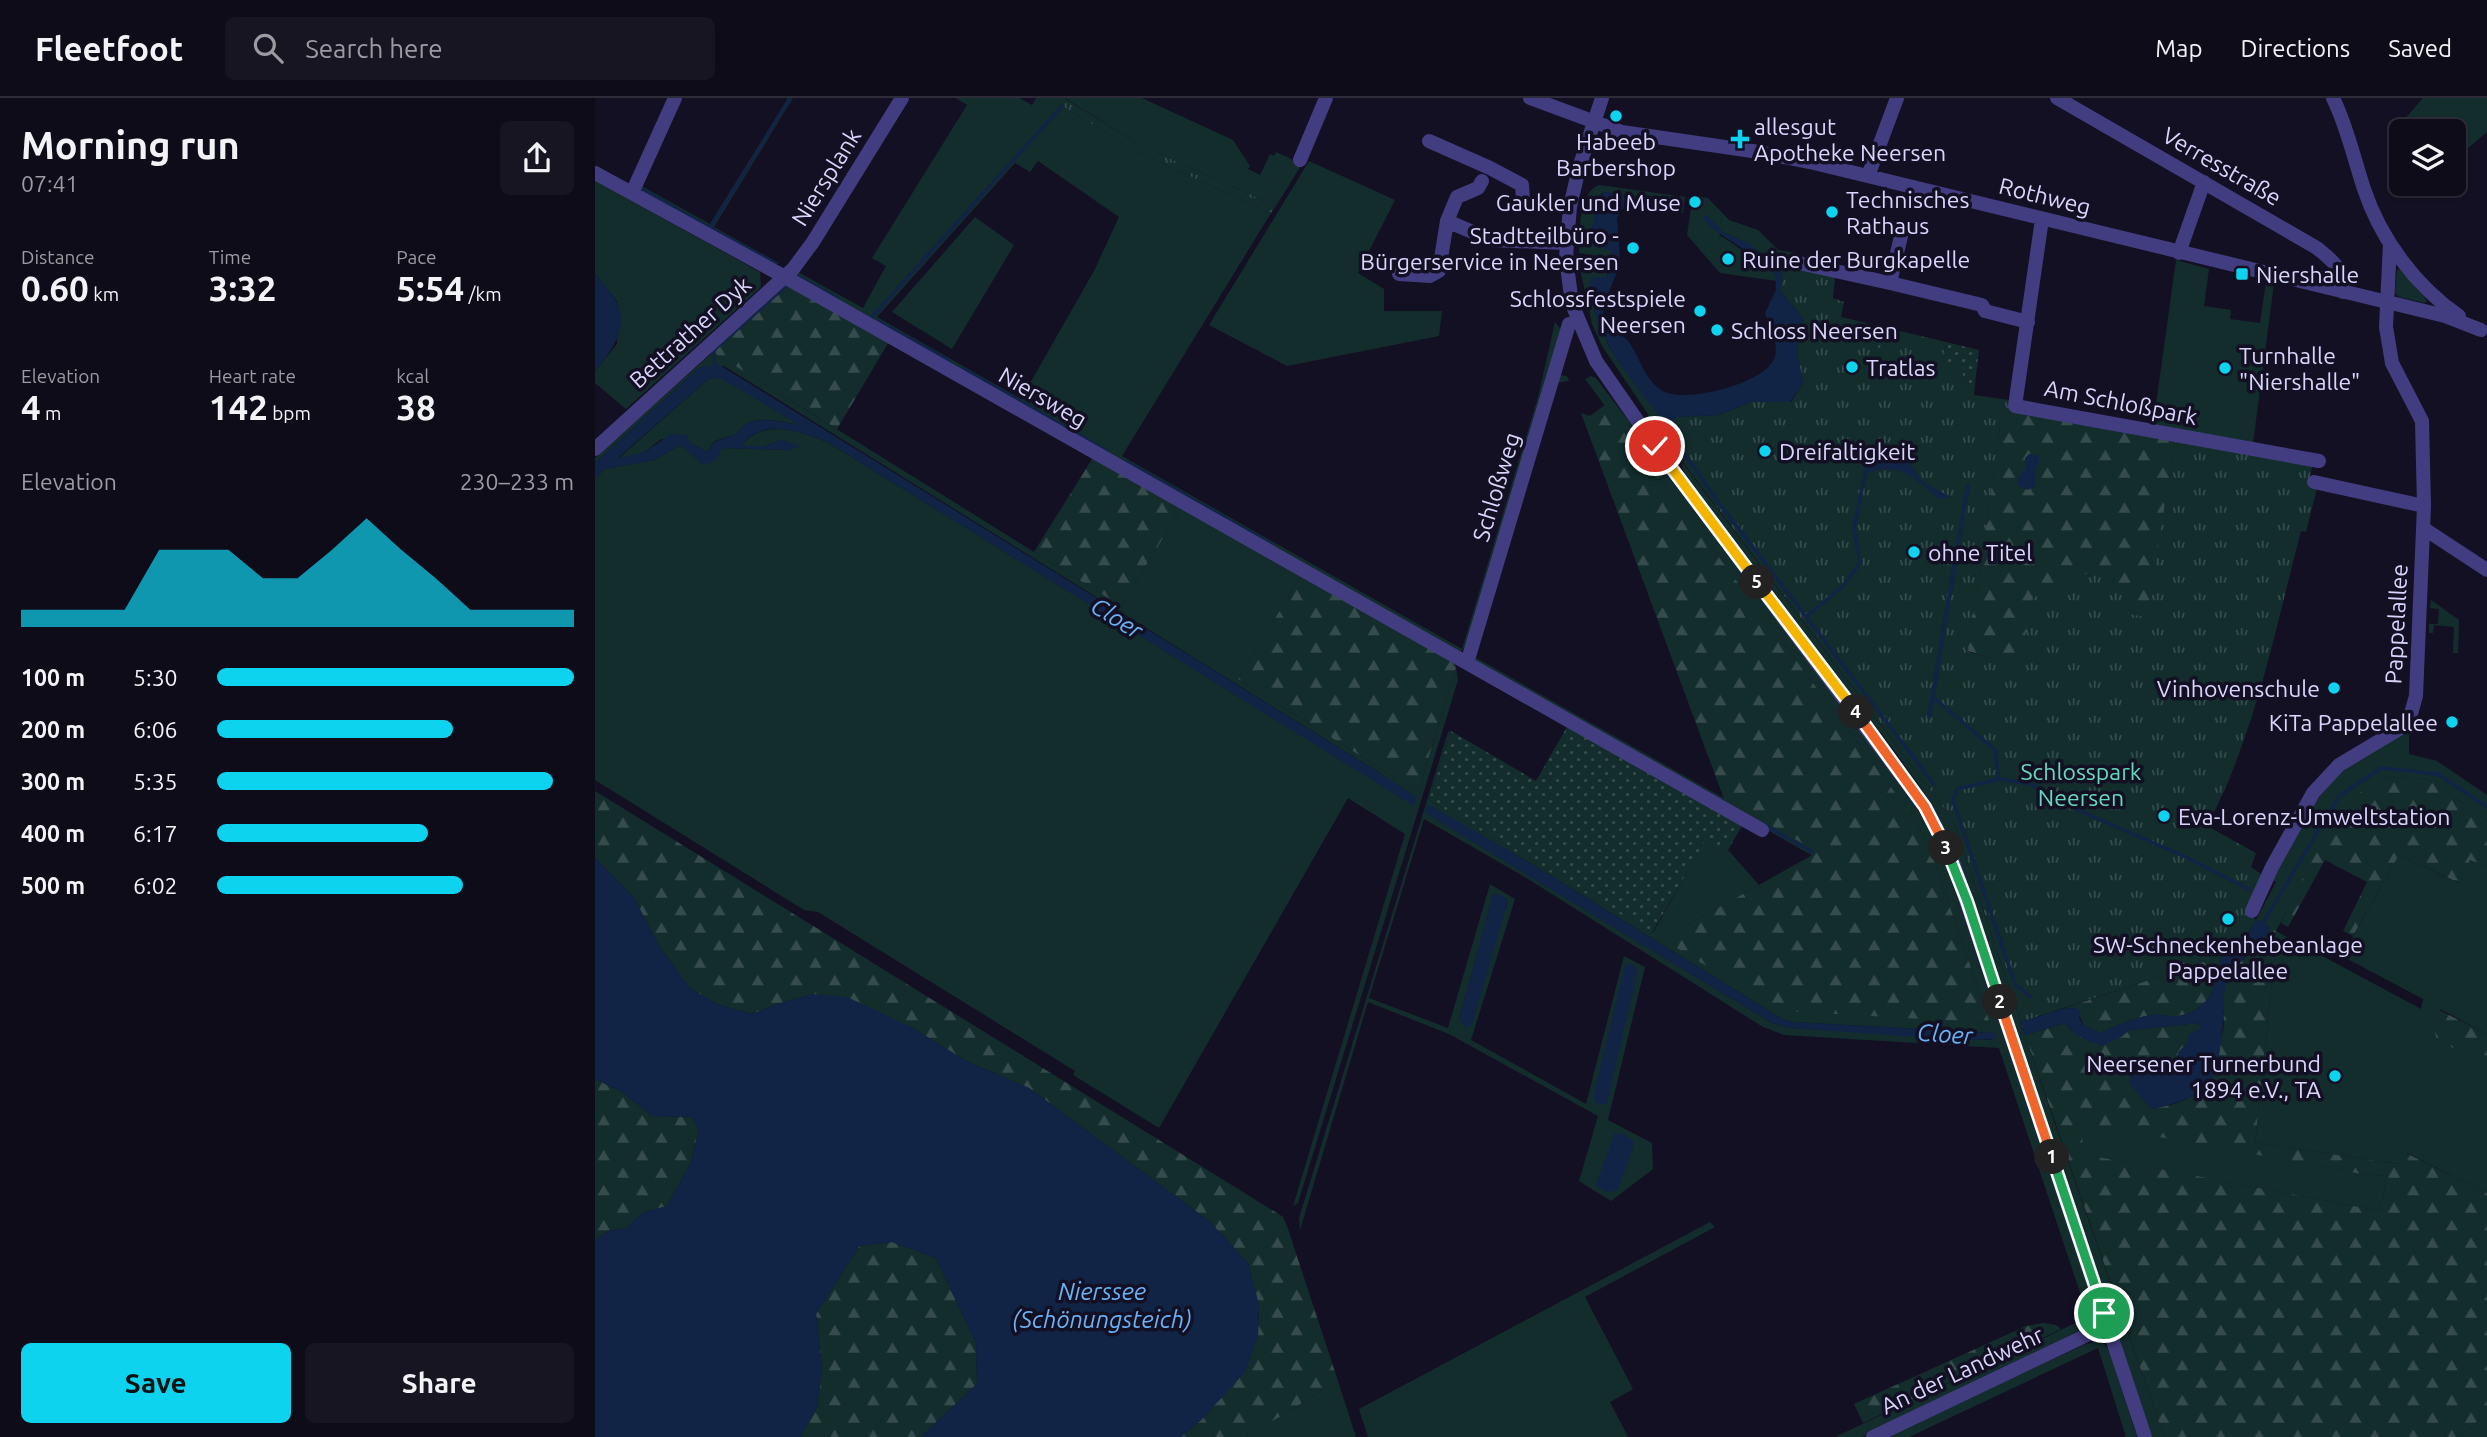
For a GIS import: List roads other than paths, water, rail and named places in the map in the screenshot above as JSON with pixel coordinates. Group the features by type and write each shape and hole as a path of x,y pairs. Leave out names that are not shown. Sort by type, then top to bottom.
{"street":[{"path":"632,193 675,98"},
{"name":"Niersplank","path":"785,277 813,242 902,98"},
{"path":"1300,160 1326,98"},
{"name":"Rothweg","path":"1530,98 1629,134 1771,154 1868,176 2445,316 2484,332"},
{"path":"1602,98 1576,181 1566,258 1572,304 1596,361 1669,465 1925,807 1951,856 2145,1437"},
{"path":"1868,176 1897,98"},
{"name":"Verresstraße","path":"2057,98 2317,248 2336,265 2343,276 2343,292"},
{"path":"2333,98 2367,198 2390,243 2434,297 2484,332"},
{"path":"1429,141 1522,185 1523,201"},
{"name":"Niersweg","path":"595,173 785,277 1762,831"},
{"path":"1399,274 1430,276 1439,271 1447,220 1457,197 1478,188 1482,181"},
{"path":"2179,253 2204,182"},
{"name":"Am Schloßpark","path":"2042,219 2015,406 2319,461"},
{"path":"1447,220 1491,240 1567,243"},
{"path":"1890,283 1902,232"},
{"name":"Pappelallee","path":"2252,911 2272,867 2313,793 2339,765 2399,730 2410,717 2416,696 2424,506 2422,421 2392,363 2386,327 2390,243"},
{"path":"1799,262 1982,306 1985,311 2028,322"},
{"name":"Bettrather Dyk","path":"595,449 785,277"},
{"name":"Schloßweg","path":"1467,663 1569,324"},
{"path":"2314,482 2424,506"},
{"path":"2423,527 2487,570"},
{"name":"An der Landwehr","path":"1874,1437 2108,1325"}],"water":[{"path":"1605,192 1657,200 1667,205 1663,213 1627,208 1620,210 1617,219 1620,259 1613,259 1611,250 1595,247 1589,241 1598,198"},
{"path":"1706,214 1724,233 1749,243 1778,269 1782,276 1780,291 1803,318 1797,352 1803,383 1790,402 1751,402 1718,415 1676,417 1670,423 1665,423 1631,380 1602,332 1590,282 1592,277 1606,277 1611,269 1619,269 1607,298 1604,320 1608,327 1628,341 1650,379 1661,390 1671,394 1703,393 1722,390 1755,376 1767,368 1776,354 1774,336 1765,313 1776,290 1775,274 1712,228 1703,218"},
{"path":"595,274 616,301 621,320 617,339 595,371"},
{"path":"718,364 1370,767 1417,797 1414,806 818,438 795,431 771,429 749,437 741,446 764,446 782,440 800,446 789,450 722,448 716,460 703,465 684,447 678,446 654,460 605,469 595,479 595,463 699,368","holes":["722,379 799,425 754,421 746,424 737,433 716,442 708,452 690,443 687,435 671,434 645,452 618,458 707,380"]},
{"path":"1878,442 1906,459 1924,483 1951,497 1939,499 1914,478 1898,470 1865,473 1863,449"},
{"path":"2029,454 2038,455 2040,458 2035,472 2035,485 2028,490 2018,486 2017,480 2025,469 2025,458"},
{"path":"1966,484 1970,485 1931,718 1927,718"},
{"path":"1428,804 1535,866 1782,1019 1793,1022 1994,1033 1996,1039 1963,1040 1790,1028 1772,1023 1425,813"},
{"name":"Nierssee (Schönungsteich)","path":"595,858 634,898 660,948 691,989 719,1005 752,1014 812,994 847,997 911,1027 966,1061 1029,1088 1209,1221 1248,1263 1259,1306 1258,1334 1245,1372 1201,1420 1181,1437 921,1437 977,1384 976,1343 936,1258 892,1242 859,1246 816,1314 822,1368 817,1407 800,1437 595,1437 595,1241 608,1231 627,1228 642,1213 667,1206 691,1162 699,1129 692,1117 652,1116 622,1092 595,1079"},
{"path":"1493,894 1502,895 1508,901 1472,1024 1466,1028 1459,1020"},
{"path":"2256,920 2270,927 2261,942 2236,967 2227,982 2219,1057 2214,1075 2208,1085 2194,1095 2151,1109 2129,1083 2131,1072 2165,1069 2180,1064 2178,1053 2188,1042 2187,1036 2201,1028 2199,1023 2129,1030 2102,1046 2081,1038 2065,1023 2025,1035 2021,1022 2062,1009 2076,1008 2081,1012 2079,1018 2084,1026 2100,1033 2144,1016 2178,1016 2198,1009 2214,986 2221,956 2242,942"},
{"path":"1625,965 1638,970 1607,1103 1598,1105 1593,1098"},
{"path":"1622,1133 1634,1144 1618,1190 1605,1192 1596,1185 1614,1134"}],"waterway":[{"path":"775,263 710,228 790,98"},
{"path":"871,318 1062,106"},
{"path":"642,189 710,228"},
{"path":"797,276 837,298"},
{"path":"715,369 714,350 787,285"},
{"path":"877,321 949,360"},
{"path":"964,369 1105,450"},
{"path":"1667,423 1670,433 1716,499 1934,784"},
{"path":"1127,462 1271,544"},
{"path":"1807,616 1844,585 1860,563 1854,529 1865,473"},
{"path":"1934,698 1995,750 1999,779"},
{"name":"Cloer","path":"2260,928 2339,796 2381,768 2438,774 2487,807"},
{"path":"2030,997 2015,984 1953,801 1957,789 1999,779 2031,784 2080,811 2188,858 2250,890"},
{"path":"1766,826 1813,852"}],"place":[{"name":"Habeeb Barbershop","path":"1616,116"},
{"name":"allesgut Apotheke Neersen","path":"1740,139"},
{"name":"Gaukler und Muse","path":"1695,202"},
{"name":"Technisches Rathaus","path":"1832,212"},
{"name":"Stadtteilbüro - Bürgerservice in Neersen","path":"1633,248"},
{"name":"Ruine der Burgkapelle","path":"1728,259"},
{"name":"Niershalle","path":"2242,274"},
{"name":"Schlossfestspiele Neersen","path":"1700,311"},
{"name":"Schloss Neersen","path":"1717,330"},
{"name":"Tratlas","path":"1852,367"},
{"name":"Turnhalle \"Niershalle\"","path":"2225,368"},
{"name":"Dreifaltigkeit","path":"1765,451"},
{"name":"ohne Titel","path":"1914,552"},
{"name":"Vinhovenschule","path":"2334,688"},
{"name":"KiTa Pappelallee","path":"2452,722"},
{"name":"Eva-Lorenz-Umweltstation","path":"2164,816"},
{"name":"SW-Schneckenhebeanlage Pappelallee","path":"2228,919"},
{"name":"Neersener Turnerbund 1894 e.V., TA","path":"2335,1076"}],"park label":[{"name":"Schlosspark Neersen","path":"2081,784"}]}
